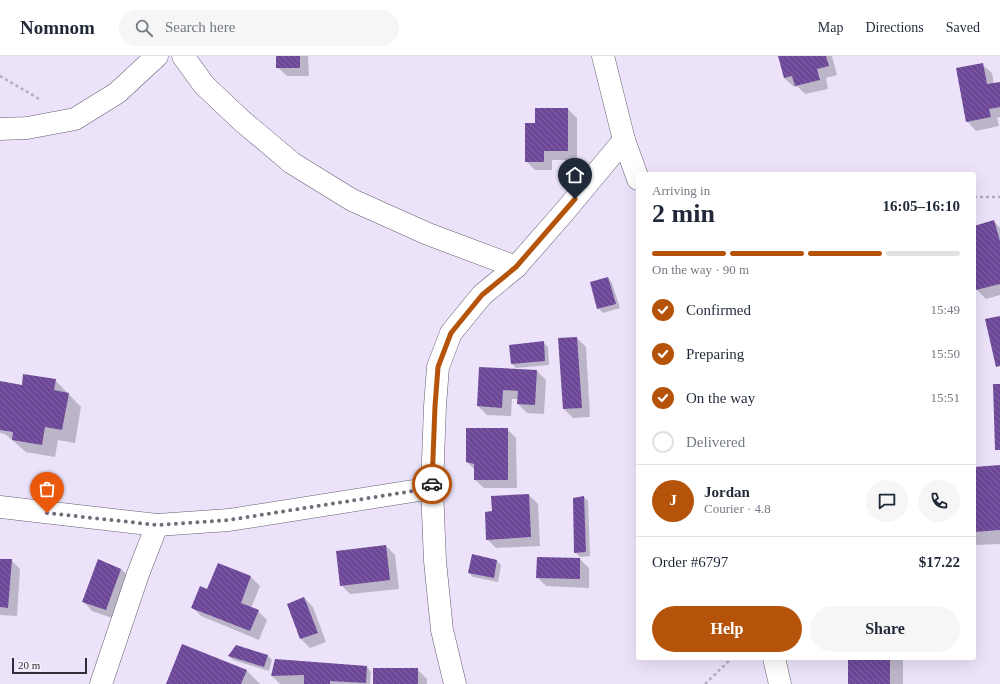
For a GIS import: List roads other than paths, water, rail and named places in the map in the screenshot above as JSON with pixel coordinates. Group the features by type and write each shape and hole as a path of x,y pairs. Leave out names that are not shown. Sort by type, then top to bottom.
{"street":[{"path":"0,129 27,128 75,119 117,93 157,56"},
{"path":"183,56 204,85 241,120 299,167 352,200 428,234 516,267"},
{"path":"603,56 624,140 636,173"},
{"path":"455,684 441,623 435,562 432,488 438,367 451,333 482,295 516,267 566,211 624,140"},
{"path":"0,507 157,525 229,520 432,488"},
{"path":"101,684 138,574 157,525"},
{"path":"774,660 780,684"}]}
